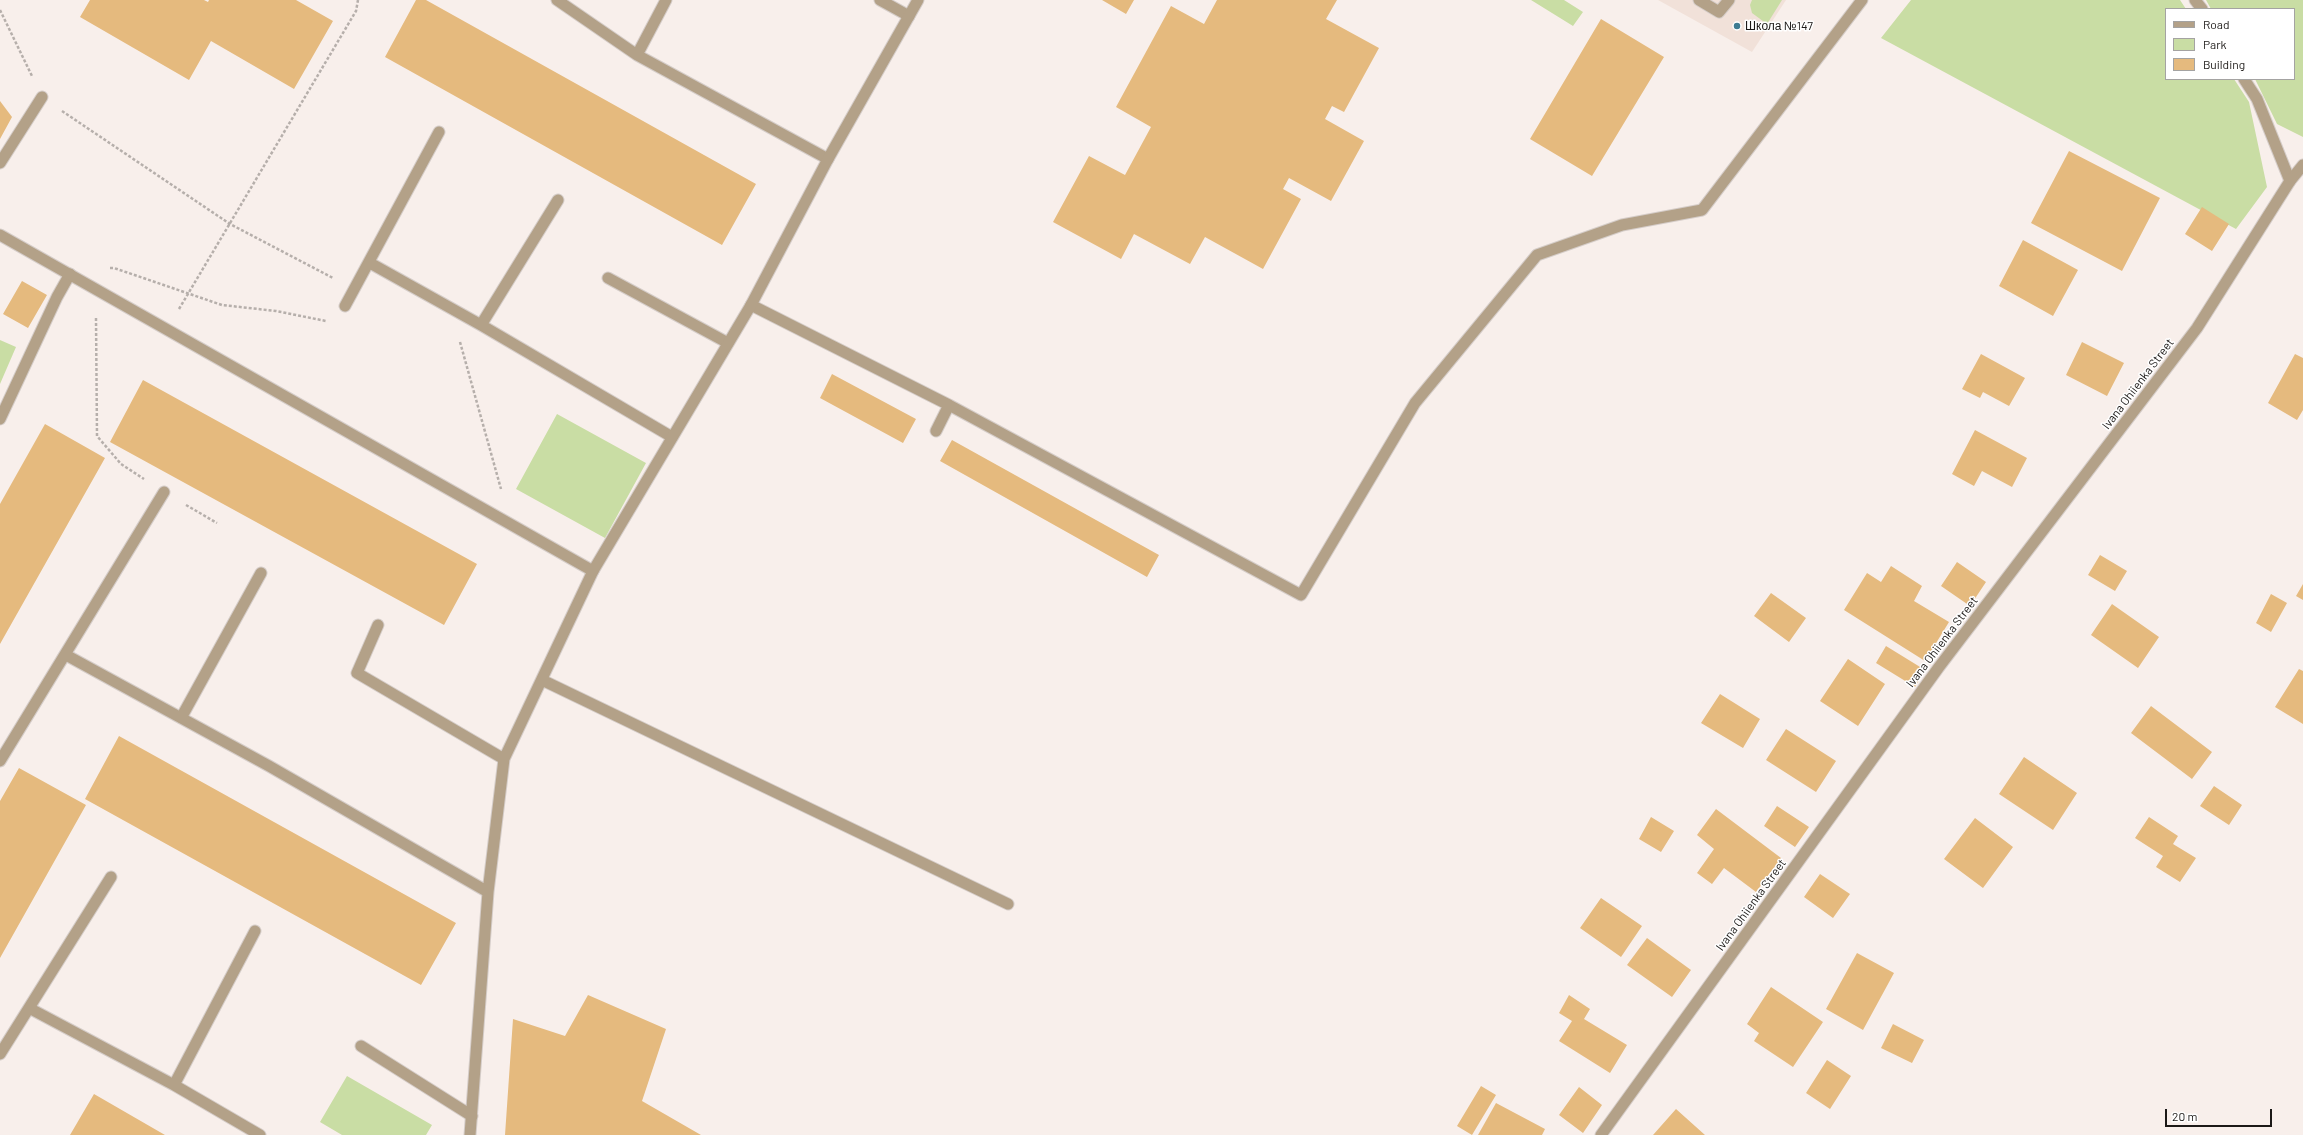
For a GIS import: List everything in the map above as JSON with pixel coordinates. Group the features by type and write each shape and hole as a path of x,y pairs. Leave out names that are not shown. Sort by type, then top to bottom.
{"street":[{"path":"557,0 637,55 828,159"},
{"path":"637,55 666,0"},
{"path":"880,0 909,16"},
{"path":"470,1135 488,892 504,759 593,571 751,304 828,159 918,0"},
{"path":"1699,0 1719,12 1728,0"},
{"path":"751,304 949,405 1301,595 1415,403 1537,255 1622,224 1702,210 1862,0"},
{"path":"2195,0 2201,8"},
{"path":"2245,80 2256,99 2290,181"},
{"path":"0,163 42,97"},
{"path":"345,306 370,263 440,132"},
{"name":"Ivana Ohiienka Street","path":"1601,1135 1939,667 2197,328 2290,181 2303,165"},
{"path":"481,325 558,200"},
{"path":"0,235 593,571"},
{"path":"370,263 481,325 672,437"},
{"path":"0,419 57,297 70,274"},
{"path":"608,278 728,343"},
{"path":"936,431 949,405"},
{"path":"0,762 164,492"},
{"path":"181,718 261,573"},
{"path":"378,625 357,673 504,759"},
{"path":"66,655 181,718 488,892"},
{"path":"542,680 1008,904"},
{"path":"0,1054 111,877"},
{"path":"174,1085 255,931"},
{"path":"29,1008 174,1085 260,1135"},
{"path":"360,1046 472,1116"}],"path":[{"path":"167,330 356,11 358,0"},
{"path":"0,10 42,97 230,224 355,289"},
{"path":"70,274 114,268 222,305 276,311 332,323 345,306"},
{"path":"57,297 97,319 97,436 121,464 216,523"},
{"path":"450,308 510,524"}],"shaded area":[{"name":"Школа №147","path":"1658,0 1786,0 1752,52"}],"green space":[{"path":"1531,0 1564,0 1583,12 1573,26"},
{"path":"1752,0 1782,0 1767,24 1752,13 1750,5"},
{"path":"1911,0 2180,0 2185,8 2165,8 2165,80 2235,80 2249,102 2267,187 2236,229 1881,38"},
{"path":"2206,0 2303,0 2303,137 2277,124 2255,80 2295,80 2295,8 2210,8"},
{"path":"0,340 16,347 0,384"},
{"path":"557,414 646,463 605,538 516,489"},
{"path":"347,1076 432,1125 426,1135 342,1135 320,1122"}],"building":[{"path":"90,0 204,0 208,2 209,0 296,0 333,21 294,89 211,41 189,80 80,17"},
{"path":"416,0 426,0 756,184 722,245 385,57"},
{"path":"1102,0 1134,0 1126,14"},
{"path":"1217,0 1337,0 1326,19 1379,48 1344,112 1332,106 1325,119 1364,141 1331,201 1289,178 1283,189 1301,199 1263,269 1205,237 1190,264 1134,234 1121,259 1053,222 1089,156 1125,175 1151,127 1116,107 1171,6 1204,24"},
{"path":"1601,19 1664,57 1592,176 1530,139"},
{"path":"0,101 12,117 0,139"},
{"path":"2069,151 2160,198 2122,271 2031,223"},
{"path":"2202,207 2229,224 2212,251 2185,234"},
{"path":"2023,240 2078,270 2053,316 1999,286"},
{"path":"22,281 47,295 28,328 3,314"},
{"path":"2082,342 2124,363 2107,396 2066,375"},
{"path":"1981,354 2025,378 2009,406 1983,392 1980,398 1962,389"},
{"path":"2295,354 2303,358 2303,410 2297,420 2268,403"},
{"path":"832,374 916,419 903,443 820,398"},
{"path":"143,380 477,564 444,625 110,442"},
{"path":"45,424 105,458 0,644 0,504"},
{"path":"1975,430 2027,458 2012,487 1982,471 1974,486 1952,474"},
{"path":"952,440 1159,555 1147,577 940,461"},
{"path":"2100,555 2127,571 2115,591 2088,575"},
{"path":"1957,562 1986,582 1970,606 1941,586"},
{"path":"1891,566 1922,586 1914,601 1949,622 1925,661 1844,610 1867,573 1881,582"},
{"path":"2303,584 2303,600 2296,596"},
{"path":"1771,593 1806,618 1789,642 1754,616"},
{"path":"2271,594 2287,603 2271,632 2256,623"},
{"path":"2112,604 2159,637 2138,668 2091,635"},
{"path":"1886,646 1925,670 1915,687 1876,663"},
{"path":"1848,659 1885,684 1858,726 1820,701"},
{"path":"2299,669 2303,671 2303,724 2275,707"},
{"path":"1720,694 1760,719 1743,748 1701,723"},
{"path":"2151,706 2212,752 2192,779 2131,733"},
{"path":"1786,729 1836,761 1816,792 1766,760"},
{"path":"119,736 456,923 421,985 85,799"},
{"path":"2024,757 2077,793 2053,830 1999,794"},
{"path":"19,768 86,805 0,958 0,801"},
{"path":"2214,786 2242,805 2229,825 2200,806"},
{"path":"1777,806 1809,827 1795,847 1764,826"},
{"path":"1716,809 1781,858 1756,892 1724,868 1712,884 1697,873 1714,849 1697,835"},
{"path":"1651,817 1674,831 1661,852 1639,839"},
{"path":"2149,817 2178,836 2173,844 2196,858 2180,882 2156,867 2163,856 2135,838"},
{"path":"1975,818 2013,847 1983,888 1944,859"},
{"path":"1820,874 1850,894 1833,918 1804,897"},
{"path":"1601,898 1642,926 1621,957 1580,928"},
{"path":"1647,938 1691,970 1672,997 1627,965"},
{"path":"1857,953 1894,973 1863,1030 1826,1009"},
{"path":"1771,987 1823,1022 1793,1067 1754,1041 1759,1033 1747,1024"},
{"path":"588,995 666,1029 642,1101 701,1135 505,1135 513,1019 565,1036"},
{"path":"1569,995 1590,1009 1584,1019 1627,1045 1610,1073 1559,1041 1572,1021 1559,1013"},
{"path":"1893,1024 1924,1040 1912,1063 1881,1048"},
{"path":"1827,1060 1851,1076 1830,1109 1806,1093"},
{"path":"1481,1086 1496,1095 1472,1135 1457,1126"},
{"path":"1579,1087 1602,1105 1583,1133 1559,1115"},
{"path":"94,1094 165,1135 70,1135"},
{"path":"1496,1103 1545,1129 1542,1135 1478,1135"},
{"path":"1676,1109 1705,1135 1653,1135"}],"place":[{"name":"Школа №147","path":"1737,26"}]}
